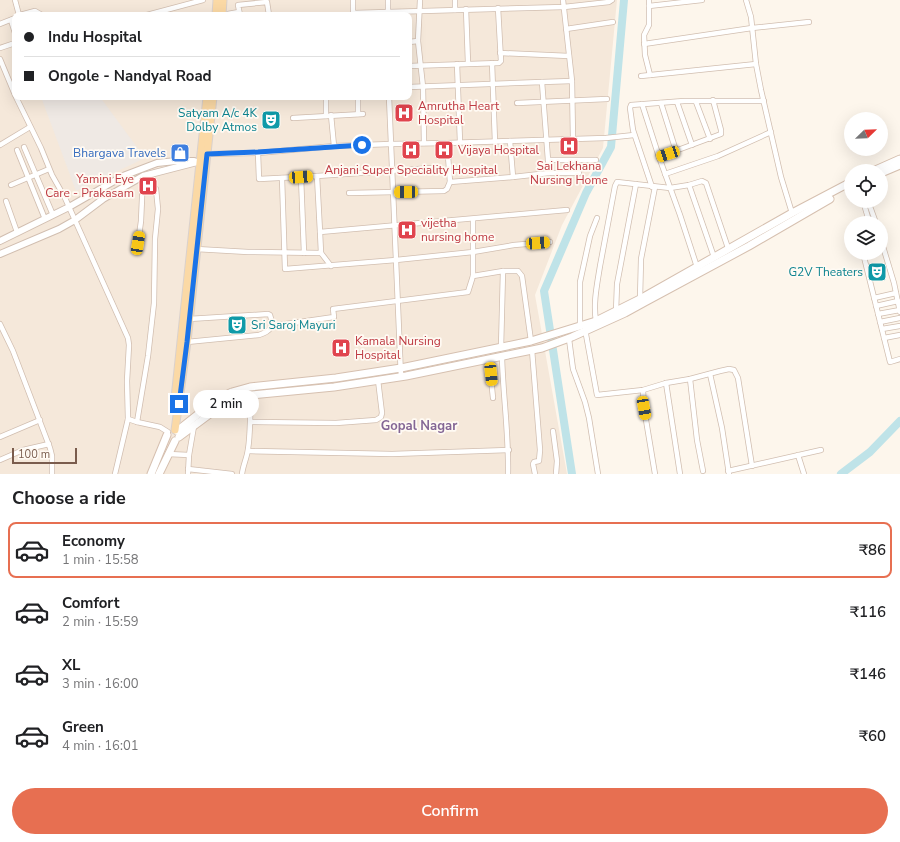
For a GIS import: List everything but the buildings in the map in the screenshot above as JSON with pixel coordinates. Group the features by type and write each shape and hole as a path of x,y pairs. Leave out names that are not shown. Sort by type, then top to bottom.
{"main road":[{"path":"216,12 217,0"},
{"path":"222,12 224,0"},
{"path":"204,157 207,100"},
{"path":"151,474 173,434 204,157 213,100"},
{"path":"888,164 900,159"},
{"path":"888,170 900,165"},
{"path":"173,434 194,426 214,411 225,405 252,395 334,387 401,377 502,357 548,346 616,312 728,248 844,186"},
{"path":"583,328 625,313 844,192"},
{"path":"159,474 168,454 173,434 187,342 194,249"},
{"path":"173,434 216,400 232,392 250,387 336,378 401,368 544,338 571,335"}],"street":[{"path":"15,0 20,12"},
{"path":"158,12 203,0"},
{"path":"353,0 353,12"},
{"path":"388,0 388,12 564,7 609,2 612,0"},
{"path":"420,0 418,41 423,87 424,143"},
{"path":"455,0 455,10"},
{"path":"563,0 572,81 574,138"},
{"path":"649,0 649,24 644,35 644,44 650,75"},
{"path":"649,6 702,0"},
{"path":"746,0 752,28 756,64 781,177 792,213"},
{"path":"239,12 238,5 267,2 269,12"},
{"path":"412,66 499,63 501,61 498,8"},
{"path":"466,9 468,63"},
{"path":"0,24 12,19"},
{"path":"566,29 613,22"},
{"path":"644,44 752,28 809,22"},
{"path":"412,42 418,41"},
{"path":"0,48 12,44"},
{"path":"500,53 569,56"},
{"path":"0,59 12,87"},
{"path":"457,64 460,142"},
{"path":"492,64 495,142"},
{"path":"641,76 756,64"},
{"path":"412,87 572,81"},
{"path":"542,82 549,174"},
{"path":"518,103 573,99 607,99"},
{"path":"18,100 49,169 69,207 128,338 128,419 115,474"},
{"path":"326,100 334,146"},
{"path":"294,118 361,114 359,100"},
{"path":"389,100 401,377"},
{"path":"640,299 641,259 654,187 634,135 630,106 634,104 713,100 764,101"},
{"path":"659,157 710,139 722,133 713,100"},
{"path":"677,102 692,145"},
{"path":"696,102 710,139"},
{"path":"661,103 676,151"},
{"path":"642,104 697,267"},
{"path":"0,145 30,127"},
{"path":"665,174 718,156 771,132"},
{"path":"0,241 69,207 123,176 157,163 204,157 334,146 606,138 634,135"},
{"path":"510,141 513,177"},
{"path":"349,193 444,191 447,189 450,182 447,143"},
{"path":"24,147 53,215"},
{"path":"17,150 45,219"},
{"path":"258,152 259,179 432,168"},
{"path":"0,254 59,229 75,220 103,199 143,176 204,157"},
{"path":"548,160 596,160"},
{"path":"11,185 49,169"},
{"path":"450,182 579,173"},
{"path":"139,252 138,243 142,221 143,176"},
{"path":"317,176 321,253 331,266"},
{"path":"301,177 304,253"},
{"path":"282,178 285,269 396,260 550,242"},
{"path":"596,322 594,310 606,230 615,186 618,182 670,188 702,181 706,183 728,248"},
{"path":"616,312 618,284 636,184"},
{"path":"689,185 714,257"},
{"path":"137,422 148,356 154,304 155,240 158,209 156,189"},
{"path":"6,201 17,232"},
{"path":"320,232 473,220 567,210"},
{"path":"597,218 590,236 580,282 583,328 597,395 643,390 666,383 690,379 729,369 736,372 752,466"},
{"path":"272,326 334,317 333,309 468,292 474,276 473,220"},
{"path":"194,249 321,253"},
{"path":"865,260 890,362 900,359"},
{"path":"878,314 900,311 887,260"},
{"path":"474,276 503,271 518,271 522,276 531,341"},
{"path":"501,348 503,271"},
{"path":"874,298 896,294"},
{"path":"876,306 898,301"},
{"path":"187,342 259,335 269,331 272,326 270,315 268,314 189,319"},
{"path":"880,322 900,318"},
{"path":"0,324 13,351 49,444 52,456 52,474"},
{"path":"882,329 900,326"},
{"path":"571,335 573,369 589,418 598,474"},
{"path":"884,338 900,335"},
{"path":"532,350 540,450 539,461 534,462 533,464 535,474"},
{"path":"502,357 508,450 508,474"},
{"path":"489,359 493,398"},
{"path":"710,374 722,428 728,473 821,450"},
{"path":"690,379 697,440 703,470"},
{"path":"251,422 336,423 376,420 382,413 378,380"},
{"path":"666,383 680,474"},
{"path":"643,390 644,408 655,474"},
{"path":"242,474 248,451 252,395"},
{"path":"128,419 160,427 173,434"},
{"path":"0,437 40,420"},
{"path":"194,426 188,471 232,474"},
{"path":"553,431 556,474"},
{"path":"0,460 23,450 49,444"},
{"path":"248,451 392,454 508,450"},
{"path":"168,454 189,455"},
{"path":"798,455 804,474"}],"shaded area":[{"path":"0,0 617,0 603,148 562,225 535,295 567,474 0,474"},
{"path":"42,100 102,100 145,158 76,191"}],"waterway":[{"path":"572,474 544,291 586,193 611,147 624,0"},
{"path":"841,474 870,452 900,421"}],"place":[{"name":"Amrutha Heart Hospital","path":"404,113"},
{"name":"Satyam A/c 4K Dolby Atmos","path":"271,120"},
{"name":"Sai Lekhana Nursing Home","path":"569,146"},
{"name":"Anjani Super Speciality Hospital","path":"411,150"},
{"name":"Vijaya Hospital","path":"444,150"},
{"name":"Bhargava Travels","path":"180,153"},
{"name":"Yamini Eye Care - Prakasam","path":"148,186"},
{"name":"vijetha nursing home","path":"407,230"},
{"name":"G2V Theaters","path":"877,272"},
{"name":"Sri Saroj Mayuri","path":"237,325"},
{"name":"Kamala Nursing Hospital","path":"341,348"}],"district":[{"name":"Gopal Nagar","path":"419,426"}],"route":[{"path":"179,404 207,154 362,145"}]}
